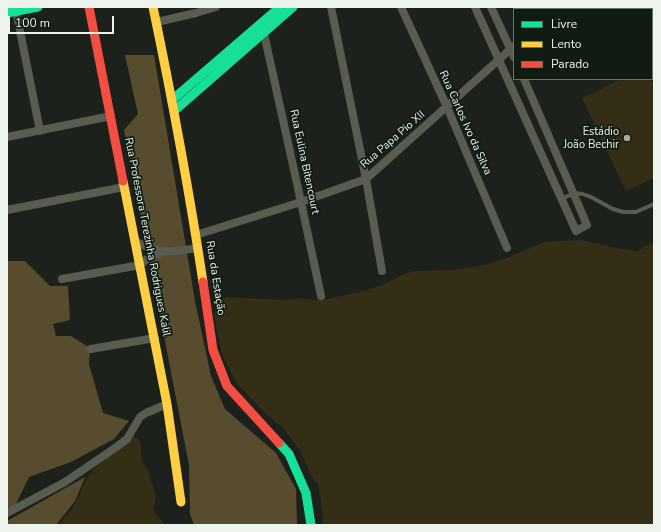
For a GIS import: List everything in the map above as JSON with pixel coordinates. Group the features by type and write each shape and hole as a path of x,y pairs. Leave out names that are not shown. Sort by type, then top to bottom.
{"street":[{"path":"38,7 11,12 40,131"},
{"name":"Rua Professora Terezinha Rodrigues Kalil","path":"89,7 167,404 178,472 181,502"},
{"name":"Rua da Estação","path":"153,7 174,111 196,235 214,350 227,386 289,454 306,493 311,525"},
{"path":"156,22 195,10 216,7"},
{"path":"174,111 262,28 280,7"},
{"path":"172,100 262,28 293,7"},
{"path":"331,7 366,179 382,271"},
{"name":"Rua Carlos Ivo da Silva","path":"402,7 447,107 507,248"},
{"path":"475,7 576,231 587,225 524,80"},
{"path":"491,7 512,47"},
{"name":"Rua Eulina Bitencourt","path":"262,28 321,296"},
{"name":"Rua Papa Pio XII","path":"196,235 301,202 366,179 512,47"},
{"path":"7,138 110,116"},
{"path":"7,210 124,187"},
{"path":"135,241 148,248 162,252"},
{"path":"62,279 140,265 146,259 162,252 198,248"},
{"path":"91,349 154,338"},
{"path":"7,513 65,482 115,448 127,439 140,417 146,412 167,404"}],"lane":[{"path":"562,199 574,193 583,194 613,209 623,212 636,212 654,204"}],"shaded area":[{"path":"125,55 154,55 195,301 211,376 225,409 276,453 296,489 297,525 194,525 190,514 189,465 124,130 138,114"},
{"name":"Estádio João Bechir","path":"619,80 652,80 654,85 654,178 626,191 582,98"},
{"path":"581,240 637,251 654,242 654,525 323,525 318,484 312,477 300,451 285,430 265,413 238,385 222,355 214,315 218,301 226,297 282,300 300,298 313,300 329,299 385,284 413,271 453,270 484,265 507,258 544,242"},
{"path":"7,261 25,261 50,286 68,286 70,320 53,324 56,336 71,336 90,348 89,364 103,413 129,421 114,439 71,462 29,477 15,506 7,508"},
{"path":"133,436 140,440 142,461 148,470 156,497 153,510 165,525 58,525 72,509 89,475 102,460"},
{"path":"85,477 75,501 56,525 7,525 7,521"}],"traffic: fast":[{"path":"7,13 38,7"},
{"path":"172,100 280,7"},
{"path":"174,111 293,7"},
{"path":"279,443 289,454 306,493 311,525"}],"traffic: slow":[{"path":"153,7 180,144 203,282"},
{"path":"123,181 167,404 181,502"}],"traffic: jam":[{"path":"89,7 123,181"},
{"path":"203,282 213,350 227,386 279,443"}],"place":[{"name":"Estádio João Bechir","path":"627,138"}]}
